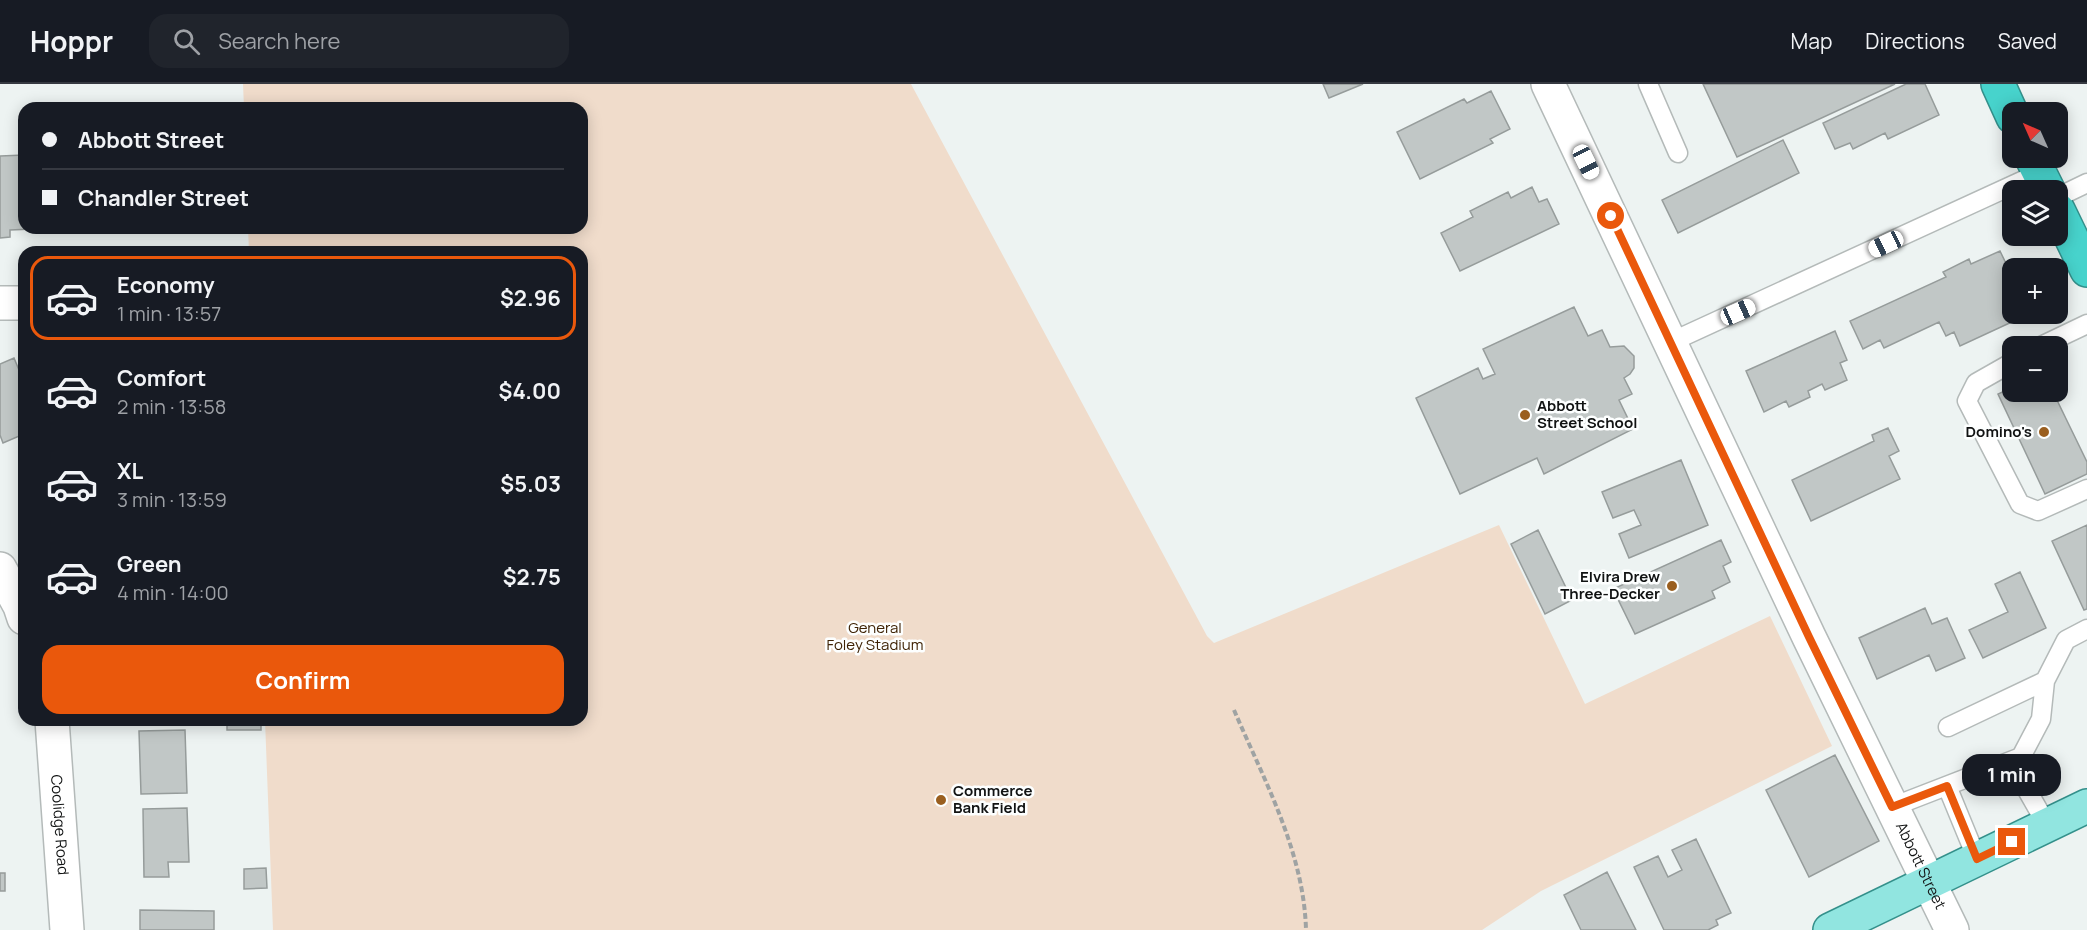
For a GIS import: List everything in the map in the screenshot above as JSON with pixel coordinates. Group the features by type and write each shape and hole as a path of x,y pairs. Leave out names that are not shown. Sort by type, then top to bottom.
{"highway":[{"path":"1998,84 2006,102"},
{"path":"2068,231 2087,270"}],"main road":[{"path":"1830,930 2087,806"}],"street":[{"name":"Abbott Street","path":"1548,84 1809,637 1952,930"},
{"path":"0,303 18,303"},
{"path":"0,569 18,602"},
{"name":"Coolidge Road","path":"52,726 67,930"}],"lane":[{"path":"1648,84 1678,153"},
{"path":"1671,342 2044,179 2087,183"},
{"path":"2062,336 2087,324"},
{"path":"2002,368 1976,383 1967,401 2020,504 2038,511 2087,489"},
{"path":"2047,825 2027,790 2021,757 2041,719 2045,681 2066,640 2087,629"},
{"path":"1948,726 2045,681"},
{"path":"1892,807 2021,757"},
{"path":"1947,786 1977,859"}],"path":[{"path":"1234,710 1282,820 1301,878 1306,930"}],"green space":[{"name":"General Foley Stadium","path":"243,84 911,84 1207,636 1214,643 1499,525 1585,704 1770,616 1832,746 1541,891 1482,930 273,930 265,726 588,726 588,246 249,246 248,234 588,234 588,102 244,102"}],"building":[{"path":"1323,84 1363,84 1329,98"},
{"path":"1703,84 1895,84 1737,157"},
{"path":"1906,84 1925,84 1939,115 1888,139 1885,133 1853,149 1850,143 1835,149 1823,123"},
{"path":"1491,91 1510,129 1490,139 1493,143 1420,179 1397,132 1464,99 1467,103"},
{"path":"1783,140 1799,173 1678,233 1662,200"},
{"path":"18,155 18,230 10,230 10,237 0,238 0,156"},
{"path":"1532,187 1539,202 1547,199 1559,224 1460,271 1441,233 1473,217 1470,211 1508,192 1511,198"},
{"path":"2000,251 2003,258 2002,324 2007,324 1960,346 1954,332 1946,336 1939,322 1884,348 1880,340 1863,349 1850,321 1946,277 1943,272 1969,259 1971,264"},
{"name":"Abbott Street School","path":"1574,307 1588,336 1602,330 1610,347 1624,346 1634,356 1634,368 1624,378 1632,394 1619,400 1633,429 1544,474 1537,458 1460,494 1416,398 1478,368 1483,379 1495,374 1483,349"},
{"path":"1835,331 1847,360 1840,363 1847,380 1825,390 1822,384 1808,391 1810,397 1789,407 1786,401 1764,412 1746,371"},
{"path":"14,358 18,368 18,437 3,443 0,435 0,364"},
{"path":"2002,392 2002,402 2058,402 2087,462 2087,474 2045,494 1998,394"},
{"path":"1888,428 1899,451 1889,456 1900,479 1811,521 1792,480 1874,441 1872,435"},
{"path":"1681,460 1708,525 1629,558 1619,534 1641,525 1634,510 1613,518 1602,492"},
{"path":"2087,525 2087,609 2084,610 2052,541"},
{"path":"1538,530 1572,600 1545,614 1511,544"},
{"name":"Elvira Drew Three-Decker","path":"1721,540 1731,562 1723,566 1730,582 1712,591 1715,598 1635,634 1613,589"},
{"path":"2020,572 2046,628 1983,658 1969,630 2008,612 1995,584"},
{"path":"1925,608 1932,624 1947,618 1965,658 1936,671 1929,655 1877,679 1859,638"},
{"path":"227,726 261,726 261,730 227,730"},
{"path":"185,730 187,793 141,794 139,731"},
{"path":"1835,755 1879,841 1809,877 1766,790"},
{"path":"187,808 189,862 168,862 169,877 144,877 143,809"},
{"path":"1696,839 1731,913 1716,920 1718,925 1708,930 1664,930 1634,867 1658,856 1668,877 1682,870 1672,850"},
{"path":"266,868 267,888 244,889 244,869"},
{"path":"1607,872 1636,930 1581,930 1564,895"},
{"path":"0,873 5,873 5,891 0,891"},
{"path":"140,910 214,911 214,930 140,930"}],"place":[{"name":"Abbott Street School","path":"1525,415"},
{"name":"Domino's","path":"2044,432"},
{"name":"Elvira Drew Three-Decker","path":"1672,586"},
{"name":"Commerce Bank Field","path":"941,800"}],"route":[{"path":"1611,216 1809,637 1892,807 1947,786 1977,859 2012,842"}]}
